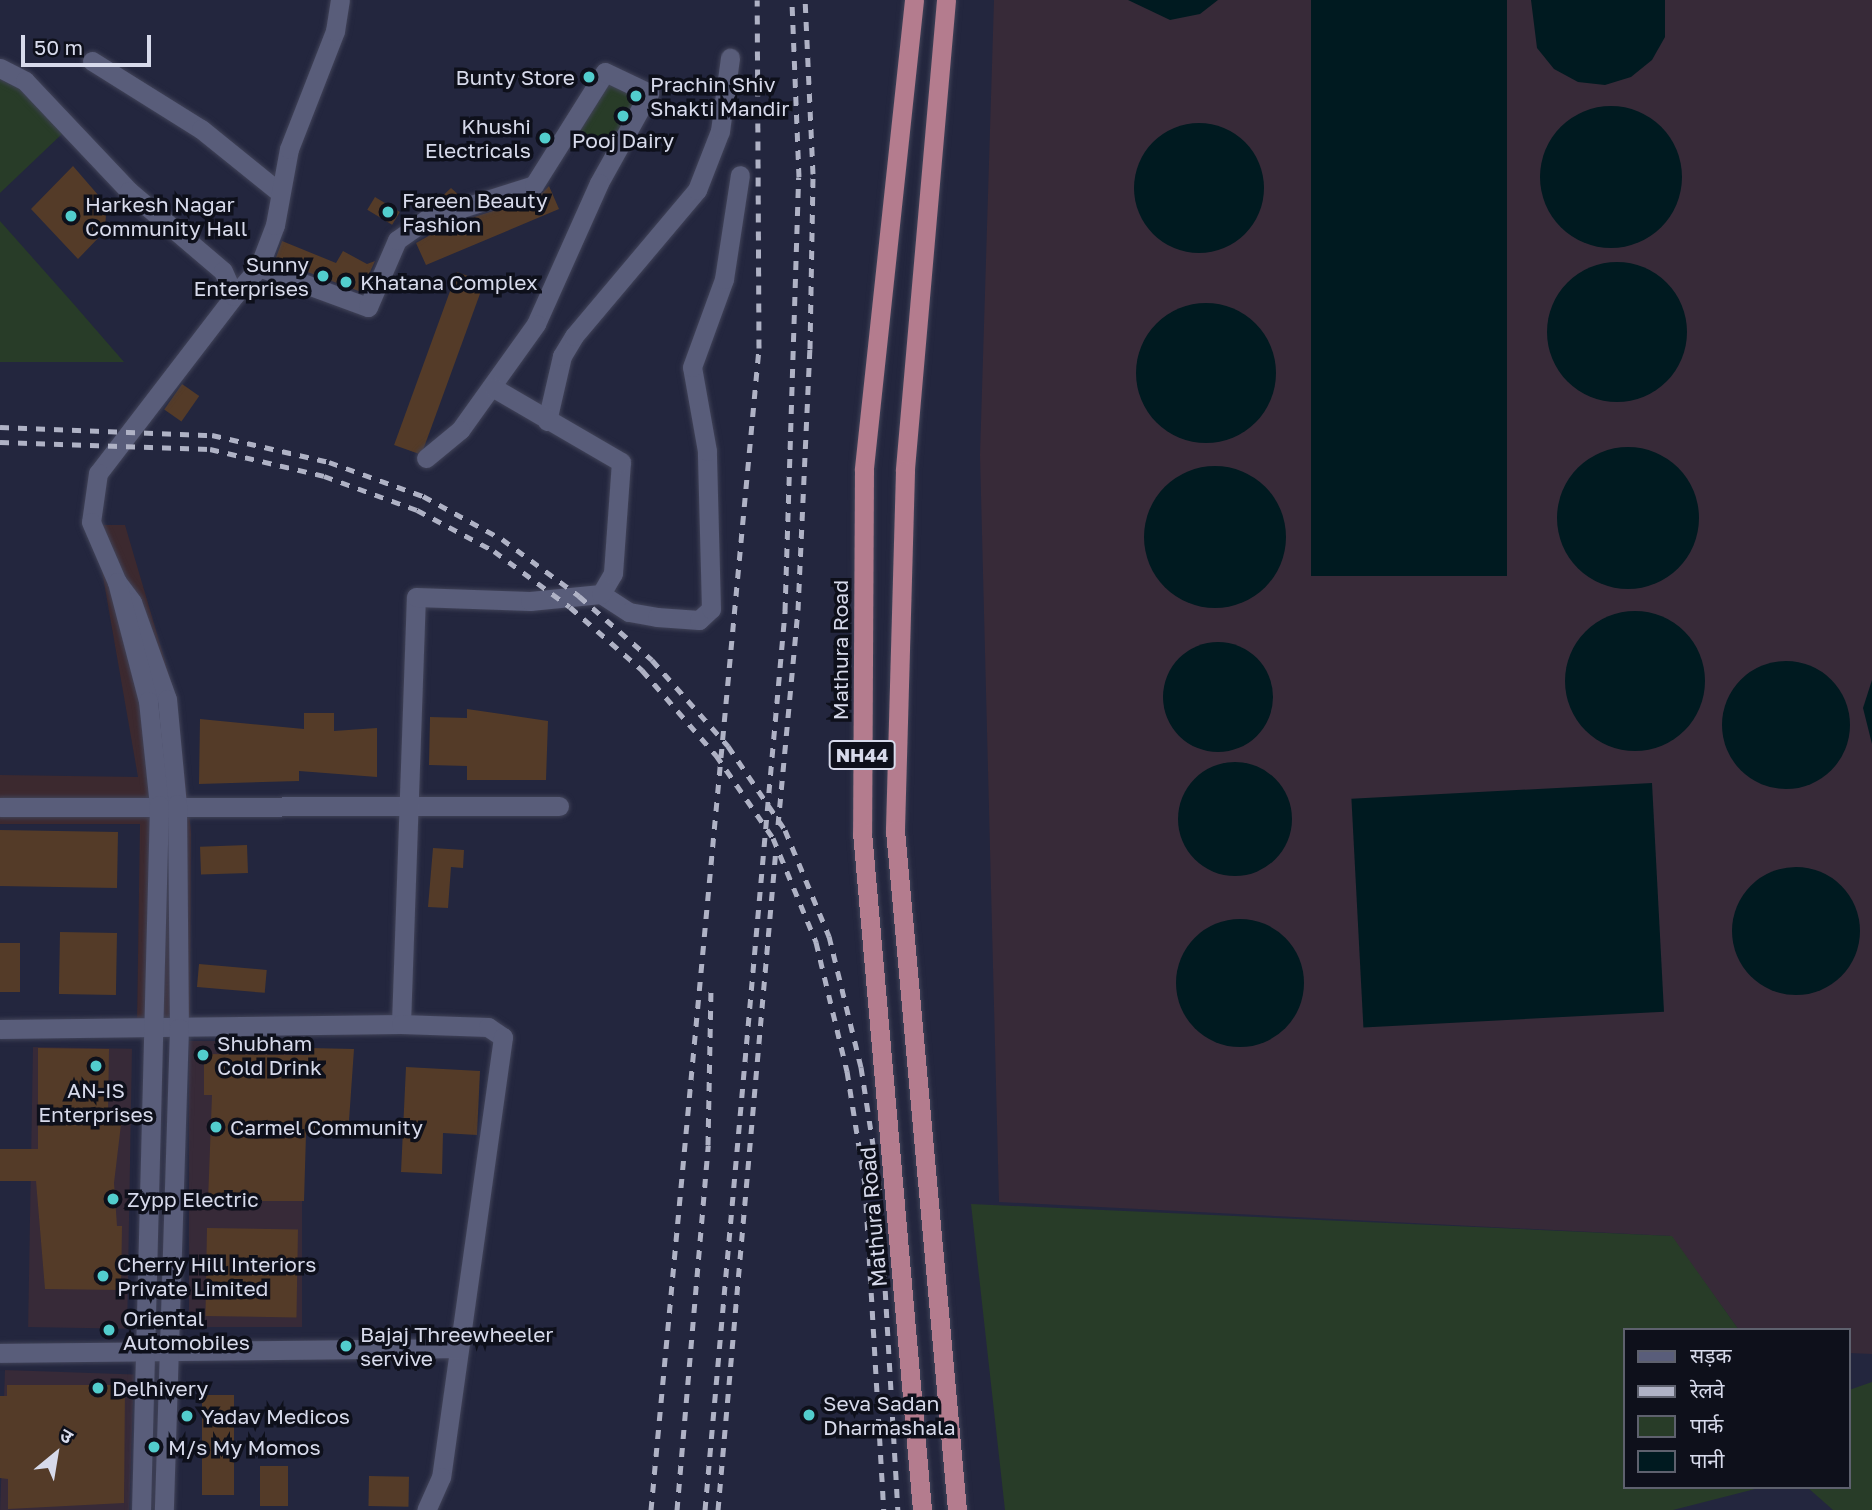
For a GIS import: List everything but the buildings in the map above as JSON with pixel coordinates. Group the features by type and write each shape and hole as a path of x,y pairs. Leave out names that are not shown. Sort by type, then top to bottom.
{"highway":[{"name":"Mathura Road","path":"914,0 864,470 862,832 922,1510"},
{"name":"NH44","path":"946,0 905,471 895,830 957,1510"}],"street":[{"path":"164,1510 179,1028 168,804 148,701 117,582 91,522 98,473 259,267 275,225 279,191 340,0"},
{"path":"547,421 562,356 574,336 697,190 720,131 730,58"},
{"path":"92,61 201,129 279,191"},
{"path":"0,68 20,77 129,191 223,271 234,296"},
{"path":"259,267 368,307 397,240 427,219 534,185 603,74 612,71 649,93 648,101 605,171 536,324 494,388 447,445 426,458"},
{"path":"401,1024 416,597 530,601 601,594 629,612 699,620 711,609 707,451 692,367 729,261 740,175"},
{"path":"494,388 547,421 621,461 613,573 601,594"},
{"path":"0,807 408,802 559,806"},
{"path":"141,1510 152,1029 168,804"},
{"path":"0,1029 401,1024 488,1027 506,1049 438,1495 426,1510"},
{"path":"0,1353 169,1354 459,1348"}],"shaded area":[{"path":"994,0 1872,0 1872,1354 1851,1353 1851,1328 1738,1328 1671,1236 999,1202 980,455"},
{"path":"94,525 125,525 175,695 191,831 190,1023 137,1023 140,824 0,824 0,775 138,777"},
{"path":"189,1041 302,1041 302,1327 189,1327"},
{"path":"33,1047 132,1049 127,1329 28,1327"},
{"name":"Delhivery","path":"5,1370 134,1375 129,1510 0,1510"}],"green space":[{"path":"0,76 16,80 63,133 0,193"},
{"path":"612,79 640,96 613,154 576,131"},
{"path":"0,221 71,301 124,362 0,362"},
{"path":"971,1204 1672,1236 1738,1328 1624,1328 1624,1489 1755,1489 1673,1510 1005,1510"},
{"path":"1872,1382 1872,1510 1833,1510 1809,1489 1851,1489 1851,1389"}],"water":[{"path":"1128,0 1218,0 1200,14 1170,20"},
{"path":"1311,0 1507,0 1507,576 1311,576"},
{"path":"1531,0 1665,0 1665,37 1652,60 1631,77 1605,85 1578,82 1554,69 1537,48"},
{"path":"1611,106 1638,111 1661,127 1677,150 1682,177 1677,204 1661,227 1638,243 1611,248 1584,243 1561,227 1545,204 1540,177 1545,150 1561,127 1584,111"},
{"path":"1199,123 1224,128 1245,142 1259,163 1264,188 1259,213 1245,234 1224,248 1199,253 1174,248 1153,234 1139,213 1134,188 1139,163 1153,142 1174,128"},
{"path":"1617,262 1644,268 1666,283 1681,305 1687,332 1681,359 1666,381 1644,396 1617,402 1590,396 1568,381 1553,359 1547,332 1553,305 1568,283 1590,268"},
{"path":"1206,303 1233,309 1255,324 1270,346 1276,373 1270,400 1255,422 1233,437 1206,443 1179,437 1157,422 1142,400 1136,373 1142,346 1157,324 1179,309"},
{"path":"1628,447 1655,452 1679,467 1694,491 1699,518 1694,545 1679,569 1655,584 1628,589 1601,584 1577,569 1562,545 1557,518 1562,491 1577,467 1601,452"},
{"path":"1215,466 1242,471 1265,487 1281,510 1286,537 1281,564 1265,587 1242,603 1215,608 1188,603 1165,587 1149,564 1144,537 1149,510 1165,487 1188,471"},
{"path":"1635,611 1662,616 1684,632 1700,654 1705,681 1700,708 1684,730 1662,746 1635,751 1608,746 1586,730 1570,708 1565,681 1570,654 1586,632 1608,616"},
{"path":"1218,642 1239,646 1257,658 1269,676 1273,697 1269,718 1257,736 1239,748 1218,752 1197,748 1179,736 1167,718 1163,697 1167,676 1179,658 1197,646"},
{"path":"1786,661 1810,666 1831,680 1845,701 1850,725 1845,749 1831,770 1810,784 1786,789 1762,784 1741,770 1727,749 1722,725 1727,701 1741,680 1762,666"},
{"path":"1872,680 1872,744 1863,708"},
{"path":"1235,762 1257,767 1275,779 1287,797 1292,819 1287,841 1275,859 1257,871 1235,876 1213,871 1195,859 1183,841 1178,819 1183,797 1195,779 1213,767"},
{"path":"1652,783 1664,1012 1363,1027 1351,799"},
{"path":"1796,867 1820,872 1841,886 1855,907 1860,931 1855,955 1841,976 1820,990 1796,995 1772,990 1751,976 1737,955 1732,931 1737,907 1751,886 1772,872"},
{"path":"1240,919 1264,924 1285,938 1299,959 1304,983 1299,1007 1285,1028 1264,1042 1240,1047 1216,1042 1195,1028 1181,1007 1176,983 1181,959 1195,938 1216,924"}],"railway":[{"path":"651,1510 759,348 757,0"},
{"path":"705,1510 785,611 799,177 792,0"},
{"path":"778,825 798,610 810,349 813,174 805,0"},
{"path":"0,427 212,435 329,462 423,496 502,539 579,596 652,660 728,746 785,830 829,936 861,1067 879,1183 898,1510"},
{"path":"0,442 210,449 324,476 417,510 494,551 570,607 642,670 716,755 773,838 816,942 847,1071 865,1185 884,1510"},
{"path":"718,1510 776,849"},
{"path":"677,1510 708,1145 711,990"}],"place":[{"name":"Bunty Store","path":"589,77"},
{"name":"Prachin Shiv Shakti Mandir","path":"636,96"},
{"name":"Pooj Dairy","path":"623,116"},
{"name":"Khushi Electricals","path":"545,138"},
{"name":"Fareen Beauty Fashion","path":"388,212"},
{"name":"Harkesh Nagar Community Hall","path":"71,216"},
{"name":"Sunny Enterprises","path":"323,276"},
{"name":"Khatana Complex","path":"346,282"},
{"name":"Shubham Cold Drink","path":"203,1055"},
{"name":"AN-IS Enterprises","path":"96,1066"},
{"name":"Carmel Community","path":"216,1127"},
{"name":"Zypp Electric","path":"113,1199"},
{"name":"Cherry Hill Interiors Private Limited","path":"103,1276"},
{"name":"Oriental Automobiles","path":"109,1330"},
{"name":"Bajaj Threewheeler servive","path":"346,1346"},
{"name":"Delhivery","path":"98,1388"},
{"name":"Seva Sadan Dharmashala","path":"809,1415"},
{"name":"Yadav Medicos","path":"187,1416"},
{"name":"M/s My Momos","path":"154,1447"}]}
